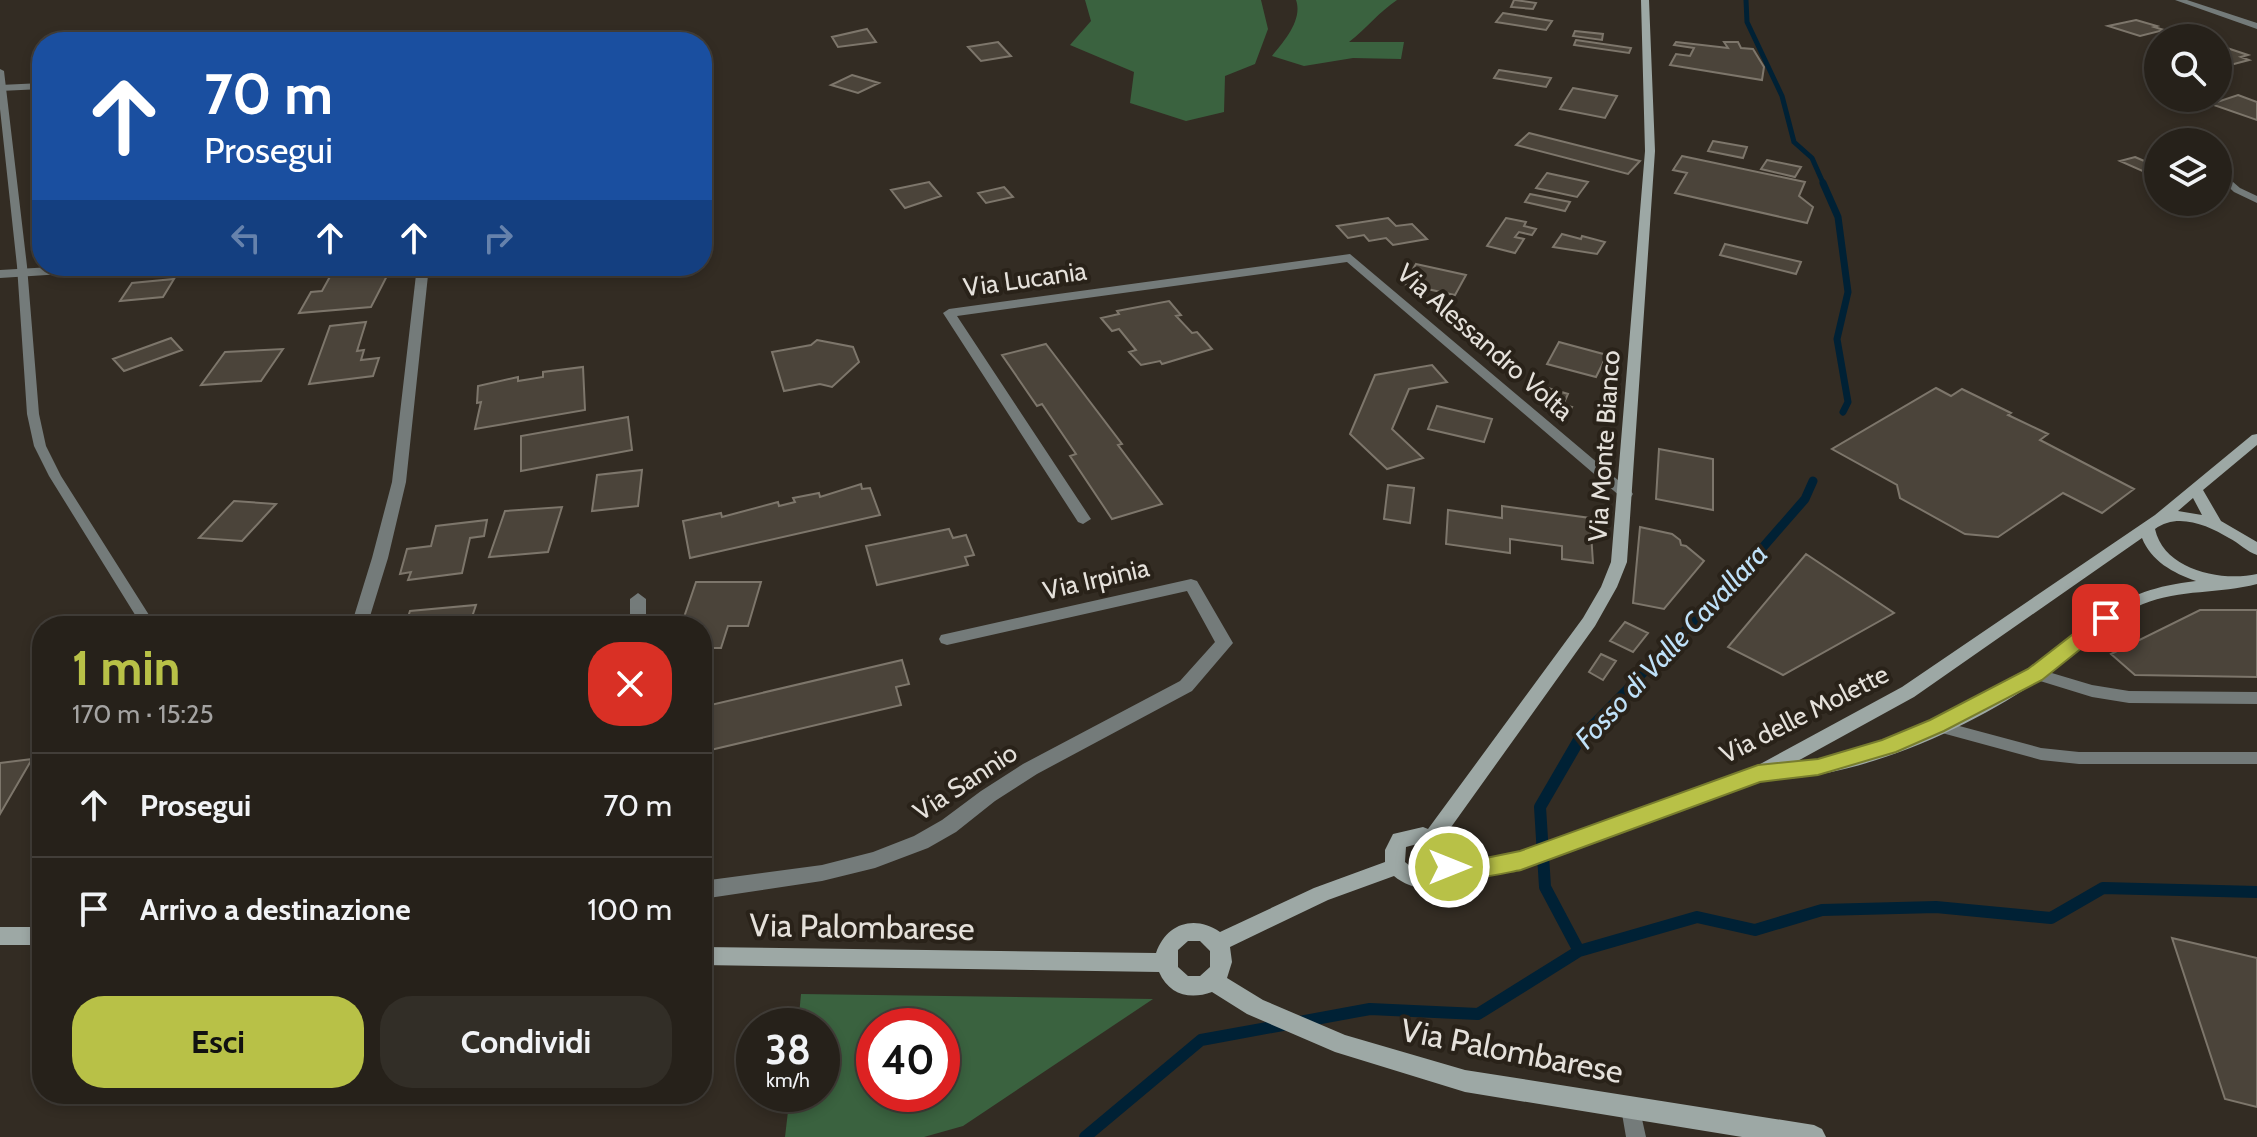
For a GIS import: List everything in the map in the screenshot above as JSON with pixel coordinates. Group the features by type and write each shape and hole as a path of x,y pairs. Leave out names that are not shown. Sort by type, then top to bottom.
{"main road":[{"name":"Via Monte Bianco","path":"1432,838 1536,697 1609,587 1621,552 1650,151 1645,0"},
{"name":"Via delle Molette","path":"1449,867 1481,869 1533,856 1758,774 1908,692 2154,522 2257,438"},
{"path":"2195,489 2215,524"},
{"path":"2233,583 2214,581 2177,566 2151,546 2154,522 2186,517 2215,524 2245,539 2257,550"},
{"path":"1758,774 1798,771 1840,762 1937,726 2035,674 2127,604 2175,589 2257,579"},
{"path":"1415,835 1432,838 1448,853 1449,867 1439,879 1421,881 1403,873 1397,866 1393,852 1400,840 1415,835"},
{"path":"1217,943 1321,894 1397,866"},
{"path":"1201,933 1217,943 1222,951 1223,967 1213,981 1194,986 1174,979 1165,963 1168,946 1182,935 1201,933"},
{"path":"0,936 32,936"},
{"name":"Via Palombarese","path":"712,956 1165,963"},
{"name":"Via Palombarese","path":"1213,981 1255,1007 1343,1045 1465,1081 1814,1137"}],"street":[{"path":"2179,0 2257,26"},
{"path":"1,88 32,86"},
{"name":"Via Alessandro Volta","path":"1350,258 1626,494"},
{"name":"Via Lucania","path":"1083,519 949,313 1350,258"},
{"path":"0,274 32,271"},
{"path":"362,616 399,482 422,276"},
{"name":"Via Irpinia","path":"947,639 1191,585 1224,643"},
{"path":"638,599 638,616"},
{"name":"Via Sannio","path":"712,889 822,873 875,860 921,842 1030,769 1178,691 1199,675 1224,643"}],"lane":[{"path":"0,71 23,272 33,414 40,446 55,476 143,616"},
{"path":"2232,186 2257,200"},
{"path":"2035,674 2120,696 2257,698"},
{"path":"1937,726 2041,754 2079,758 2257,758"},
{"path":"1631,1108 1636,1137"}],"green space":[{"path":"1085,0 1261,0 1268,29 1255,64 1225,76 1224,112 1186,121 1130,103 1134,72 1070,45 1091,21"},
{"path":"1296,0 1397,0 1349,42 1404,42 1401,59 1353,58 1304,66 1272,56 1295,23"},
{"path":"801,994 1153,999 963,1126 924,1137 785,1137 788,1112 840,1112 840,1008 800,1008"}],"building":[{"path":"1514,0 1536,3 1533,9 1511,7"},
{"path":"1503,13 1552,21 1546,30 1496,22"},
{"path":"2136,20 2150,24 2144,24 2144,35 2140,36 2108,26"},
{"path":"867,29 876,42 838,47 832,37"},
{"path":"1575,31 1603,34 1602,40 1573,36"},
{"path":"1576,40 1631,48 1629,53 1574,45"},
{"path":"998,42 1011,56 981,61 968,47"},
{"path":"1676,42 1728,48 1724,42 1738,42 1741,48 1753,49 1764,67 1762,80 1670,65 1676,54 1690,56 1694,48 1674,45"},
{"path":"2232,50 2248,55 2241,57 2249,60 2234,64"},
{"path":"1499,70 1551,78 1546,87 1494,78"},
{"path":"852,75 879,83 858,93 831,85"},
{"path":"1573,88 1617,96 1605,118 1560,109"},
{"path":"2238,95 2257,102 2257,120 2232,111 2232,97"},
{"path":"1529,133 1640,161 1628,174 1516,145"},
{"path":"1713,141 1747,147 1743,158 1708,151"},
{"path":"1682,156 1805,182 1799,196 1813,207 1807,223 1675,193 1687,173 1673,170"},
{"path":"2135,157 2144,161 2144,172 2120,161"},
{"path":"1767,160 1801,167 1795,177 1761,169"},
{"path":"1547,173 1588,182 1577,197 1536,188"},
{"path":"929,182 941,196 905,208 891,190"},
{"path":"1004,187 1013,197 986,203 978,193"},
{"path":"1530,194 1570,202 1565,211 1525,202"},
{"path":"1388,218 1396,226 1412,224 1427,239 1393,245 1386,238 1369,241 1364,235 1348,238 1337,226"},
{"path":"1506,218 1526,222 1524,226 1536,229 1532,235 1519,232 1515,237 1524,239 1515,253 1487,246"},
{"path":"1562,234 1605,242 1597,254 1553,247"},
{"path":"1725,244 1801,262 1796,274 1720,255"},
{"path":"1416,264 1466,275 1455,295 1404,284"},
{"path":"330,276 387,276 371,307 299,313 311,292 322,291"},
{"path":"174,279 163,297 120,301 132,283"},
{"path":"1169,301 1181,315 1176,316 1212,349 1162,364 1160,361 1141,365 1129,352 1136,350 1119,329 1112,331 1101,318 1119,314 1117,311"},
{"path":"366,322 357,351 364,350 361,360 379,358 373,376 309,384 330,326"},
{"path":"171,338 182,350 124,371 113,359"},
{"path":"817,340 853,347 859,362 832,387 820,384 784,391 772,352 811,345"},
{"path":"1559,342 1607,355 1596,377 1547,364"},
{"path":"1046,344 1122,444 1118,445 1162,504 1112,519 1070,456 1076,454 1042,404 1037,406 1002,355"},
{"path":"283,349 261,381 201,385 225,352"},
{"path":"1432,365 1447,382 1409,389 1392,429 1423,458 1387,469 1350,434 1375,375"},
{"path":"583,367 585,410 475,429 481,402 477,403 478,386 518,377 518,381 543,377 543,372"},
{"path":"1538,385 1568,394 1563,405 1572,407 1564,423 1533,395"},
{"path":"1936,388 1951,396 1962,389 2011,413 2008,415 2048,434 2040,440 2134,489 2102,513 2063,493 1998,537 1965,534 1900,498 1897,485 1832,449"},
{"path":"1437,406 1492,419 1484,442 1428,429"},
{"path":"628,417 632,450 521,471 521,436"},
{"path":"1659,449 1713,459 1713,510 1656,499"},
{"path":"642,470 638,506 592,511 597,475"},
{"path":"861,484 862,489 870,488 880,515 690,558 683,521 721,513 722,517 778,502 779,506 795,502 793,498 819,493 820,497"},
{"path":"1388,485 1414,488 1410,523 1384,519"},
{"path":"234,501 276,504 242,541 199,538"},
{"path":"1502,506 1590,518 1593,563 1562,559 1562,546 1510,539 1510,553 1446,544 1448,510 1502,518"},
{"path":"562,507 548,552 489,557 505,511"},
{"path":"487,520 484,536 470,538 462,573 408,580 411,572 400,574 407,549 431,546 436,526"},
{"path":"1640,527 1672,534 1681,545 1704,561 1664,609 1633,603"},
{"path":"949,529 953,538 966,535 974,555 965,557 968,565 877,585 866,546"},
{"path":"1806,554 1894,613 1783,675 1728,647"},
{"path":"696,582 761,582 748,626 728,626 721,648 712,648 712,616 684,616"},
{"path":"476,605 472,616 408,616 410,611"},
{"path":"2200,610 2257,610 2257,677 2135,675 2111,654"},
{"path":"1625,622 1648,633 1633,652 1610,641"},
{"path":"1601,654 1616,661 1603,680 1589,672"},
{"path":"902,660 909,684 896,687 901,705 712,750 712,705"},
{"path":"32,759 0,814 0,763"},
{"path":"2172,938 2257,958 2257,1107 2225,1099"}],"waterway":[{"name":"Fosso di Valle Cavallara","path":"1746,0 1747,22 1782,96 1794,142 1812,158 1824,185"},
{"name":"Fosso di Valle Cavallara","path":"1823,183 1838,217 1848,292 1837,339 1848,402 1843,412"},
{"name":"Fosso di Valle Cavallara","path":"1582,735 1731,584 1805,499 1813,481"},
{"name":"Fosso di Valle Cavallara","path":"1579,951 1545,887 1540,807 1583,733"},
{"path":"1579,951 1697,917 1755,930 1822,910 1936,907 2051,918 2103,888 2257,892"},
{"path":"1085,1137 1201,1040 1370,1009 1478,1014 1579,951"}],"route":[{"path":"1449,867 1481,869 1521,861 1758,774 1798,771 1840,762 1912,737 2035,674 2106,618"}]}
